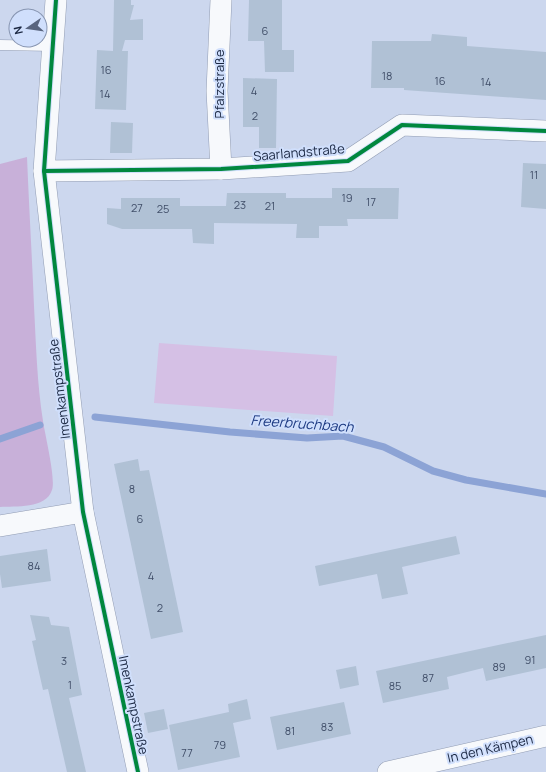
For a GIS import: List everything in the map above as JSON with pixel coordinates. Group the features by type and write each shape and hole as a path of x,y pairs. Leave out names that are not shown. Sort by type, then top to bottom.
{"street":[{"name":"Imenkampstraße","path":"56,0 44,171 83,512 138,772"},
{"name":"Pfalzstraße","path":"221,0 217,91 221,169"},
{"name":"Saarlandstraße","path":"44,171 221,169 348,161 402,125 546,131"},
{"path":"0,526 83,512"},
{"name":"In den Kämpen","path":"388,772 546,736"}],"lane":[{"path":"0,45 53,46"}],"shaded area":[{"path":"27,157 38,378 53,484 49,496 43,501 29,505 0,507 0,164"},
{"path":"159,343 337,356 333,416 154,403"}],"building":[{"path":"114,0 131,0 131,5 134,5 130,20 143,19 143,40 125,40 122,51 128,51 126,110 95,109 97,50 113,51"},
{"path":"249,0 282,0 282,50 294,50 294,72 265,72 264,41 248,41"},
{"path":"432,34 467,37 467,46 546,52 546,100 404,90 404,88 371,88 372,41 431,41"},
{"path":"243,78 277,79 276,148 259,148 259,127 243,127"},
{"path":"111,122 133,123 132,153 110,153"},
{"path":"523,163 546,164 546,209 521,207"},
{"path":"332,188 399,188 398,219 347,219 348,226 319,226 319,238 296,238 297,224 214,223 214,244 193,243 192,229 122,229 107,224 107,208 121,209 121,198 180,198 180,206 226,206 227,193 286,193 286,198 332,198"},
{"path":"138,459 140,471 149,470 183,632 151,639 114,464"},
{"path":"456,536 460,554 402,567 408,594 382,599 377,574 319,586 315,566"},
{"path":"47,549 51,581 2,588 0,556"},
{"path":"30,615 49,617 51,625 69,627 82,695 69,698 86,772 67,772 48,689 43,690 32,641 36,640"},
{"path":"546,635 546,668 486,681 483,668 447,677 449,689 383,703 376,671"},
{"path":"356,666 359,685 340,689 336,670"},
{"path":"247,699 251,719 233,723 240,757 178,770 169,725 229,712 228,704"},
{"path":"344,702 351,734 277,750 270,717"},
{"path":"164,709 168,729 148,733 144,713"}],"waterway":[{"name":"Freerbruchbach","path":"95,417 230,432 307,438 343,436 384,447 433,471 466,480 546,494"},
{"name":"Freerbruchbach","path":"0,439 40,425"}],"cycle path":[{"path":"56,0 44,171 83,512 138,772"},
{"path":"44,171 221,169 348,161 402,125 546,131"}]}
